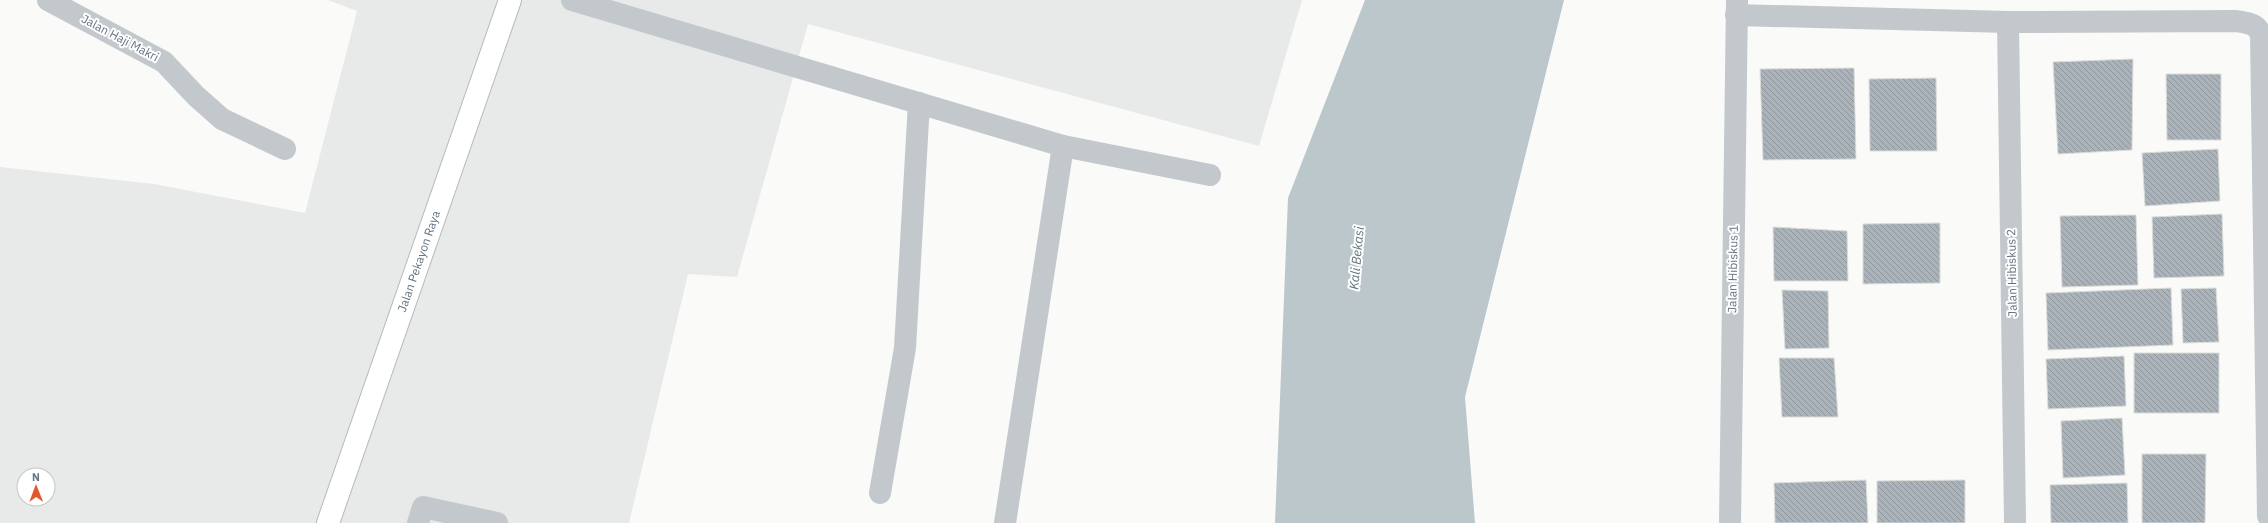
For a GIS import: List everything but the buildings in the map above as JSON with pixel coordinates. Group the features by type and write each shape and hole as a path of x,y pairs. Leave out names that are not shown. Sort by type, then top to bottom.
{"main road":[{"name":"Jalan Pekayon Raya","path":"328,523 510,0"}],"street":[{"name":"Jalan Haji Makri","path":"48,0 164,62 196,96 222,119 285,149"},
{"path":"572,0 1063,146 1210,175"},
{"path":"1736,7 2008,22 2236,21 2250,24 2259,29 2261,34 2268,516"},
{"name":"Jalan Hibiskus 1","path":"1730,523 1736,7"},
{"name":"Jalan Hibiskus 2","path":"2008,22 2015,523"},
{"path":"880,493 905,348 919,103"},
{"path":"1005,523 1063,146"},
{"path":"418,523 423,507 497,523"}],"shaded area":[{"path":"328,0 1302,0 1259,146 808,24 737,277 688,274 629,523 0,523 0,167 154,184 305,213 357,11"}],"water":[{"name":"Kali Bekasi","path":"1365,0 1564,0 1465,397 1475,523 1275,523 1288,198"}]}
